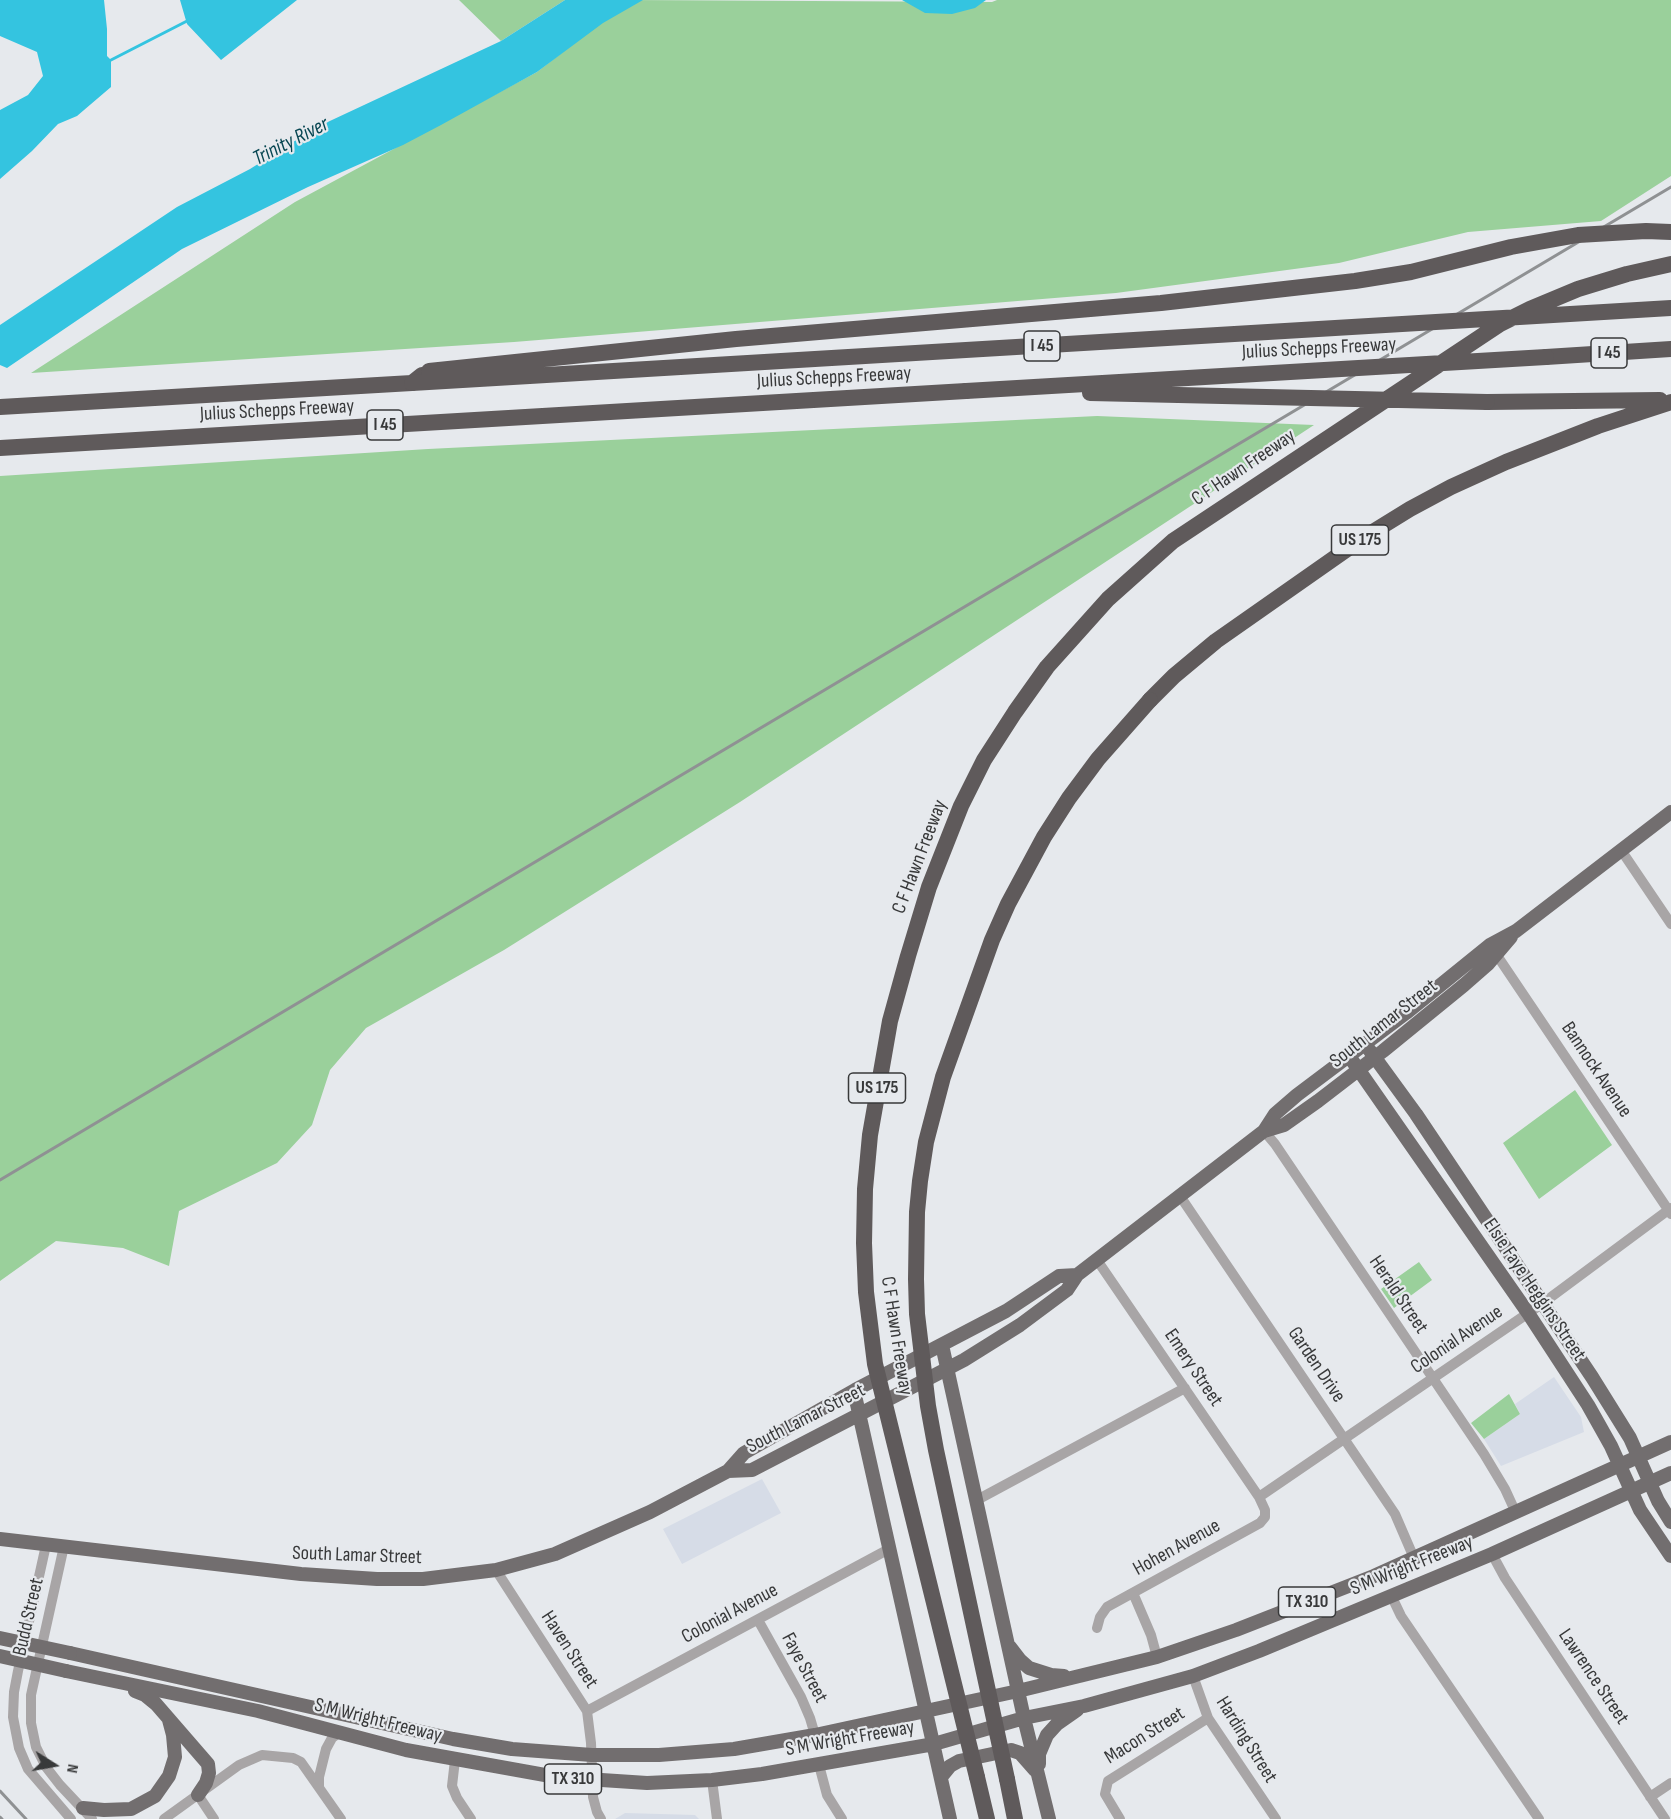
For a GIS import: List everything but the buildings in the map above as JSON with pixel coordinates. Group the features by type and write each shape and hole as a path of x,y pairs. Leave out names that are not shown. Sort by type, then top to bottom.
{"highway":[{"path":"412,383 429,370 855,328 1092,310 1355,281 1411,272 1512,247 1578,235 1646,231 1671,232"},
{"name":"C F Hawn Freeway","path":"987,1819 875,1364 866,1292 864,1243 865,1189 870,1135 891,1021 929,887 961,806 984,760 1047,667 1108,599 1173,541 1500,324 1578,290 1627,274 1671,264"},
{"name":"Julius Schepps Freeway","path":"0,407 1671,308"},
{"name":"Julius Schepps Freeway","path":"0,448 1671,349"},
{"path":"966,391 1487,402 1671,401"},
{"name":"C F Hawn Freeway","path":"1015,1819 936,1450 928,1406 917,1314 916,1279 920,1181 926,1142 943,1077 988,951 1008,904 1068,798 1104,751 1174,676 1216,641 1363,538 1451,487 1506,462 1598,426 1671,401"}],"main road":[{"name":"South Lamar Street","path":"0,1539 301,1575 377,1580 423,1579 496,1570 555,1554 650,1512 728,1472 752,1470 998,1340 1042,1309 1067,1290 1077,1275 1264,1131 1275,1114 1348,1056 1493,950 1671,812"},
{"name":"South Lamar Street","path":"1264,1131 1284,1125 1375,1057 1464,985 1493,950"},
{"name":"Elsie Faye Heggins Street","path":"1365,1044 1459,1178 1630,1438 1658,1501 1671,1522"},
{"name":"Elsie Faye Heggins Street","path":"1348,1056 1528,1313 1588,1405 1620,1465 1640,1510 1671,1556"},
{"path":"1442,1188 1459,1178"},
{"name":"South Lamar Street","path":"728,1472 744,1453 854,1391 1006,1311 1059,1276 1077,1275"},
{"path":"942,1345 1024,1718 1049,1819"},
{"path":"854,1391 950,1819"},
{"name":"S M Wright Freeway","path":"0,1638 512,1749 592,1755 707,1752 815,1735 1018,1691 1157,1657 1287,1611 1374,1576 1671,1442"},
{"name":"S M Wright Freeway","path":"0,1656 258,1711 406,1750 509,1770 592,1781 647,1783 712,1780 819,1765 934,1743 1193,1676 1259,1652 1492,1554 1671,1473"},
{"path":"1008,1643 1029,1668 1051,1675 1078,1677"},
{"path":"66,1671 144,1695 167,1715 208,1764 209,1773 206,1783 198,1795"},
{"path":"1040,1777 1039,1754 1047,1735 1057,1724 1084,1706"},
{"path":"87,1814 104,1810 131,1809 155,1796 170,1776 175,1758 173,1735 167,1715"},
{"path":"941,1777 950,1766 959,1761 1011,1750 1020,1753 1040,1777"}],"street":[{"path":"1621,850 1671,924"},
{"name":"Bannock Avenue","path":"1493,950 1670,1211"},
{"name":"Herald Street","path":"1264,1131 1484,1454 1506,1489 1516,1513"},
{"name":"Garden Drive","path":"1180,1196 1395,1514 1414,1558"},
{"name":"Colonial Avenue","path":"1259,1497 1543,1303 1670,1211"},
{"name":"Emery Street","path":"1097,1260 1259,1497"},
{"path":"977,1500 1185,1388"},
{"name":"Hohen Avenue","path":"1097,1628 1100,1617 1107,1607 1260,1523 1265,1510 1259,1497"},
{"name":"Budd Street","path":"46,1545 18,1671 13,1717 19,1748 28,1769 71,1819"},
{"name":"Budd Street","path":"64,1546 31,1695 31,1723 36,1748 46,1767 87,1814"},
{"name":"Colonial Avenue","path":"587,1711 889,1549"},
{"name":"Lawrence Street","path":"1492,1554 1505,1578 1662,1818"},
{"name":"Haven Street","path":"496,1570 587,1711 594,1805 601,1819"},
{"path":"1133,1593 1157,1657"},
{"path":"1391,1595 1401,1616 1539,1819"},
{"name":"Faye Street","path":"758,1620 801,1697 815,1735"},
{"name":"Harding Street","path":"1193,1676 1208,1718 1276,1819"},
{"name":"Macon Street","path":"1120,1819 1105,1794 1108,1781 1208,1718"},
{"path":"319,1787 319,1777 326,1749 332,1738 340,1732"},
{"path":"164,1819 239,1765 262,1755 297,1760 341,1819"},
{"path":"455,1760 452,1786 456,1798 471,1819"},
{"path":"819,1765 827,1795 842,1819"},
{"path":"712,1780 717,1819"},
{"path":"1650,1797 1671,1783"},
{"path":"198,1795 214,1819"}],"shaded area":[{"path":"1554,1377 1581,1417 1584,1432 1501,1466 1484,1439 1520,1414 1515,1404"},
{"path":"762,1479 781,1513 682,1564 663,1529"},
{"path":"625,1813 695,1815 699,1819 615,1819"}],"green space":[{"path":"459,0 565,0 501,41"},
{"path":"630,0 992,2 997,0 1671,0 1671,176 1601,221 1468,232 1339,263 1116,293 514,342 31,373 295,202 537,72"},
{"path":"1097,416 1314,425 740,802 504,950 366,1028 330,1070 312,1125 277,1163 179,1211 169,1266 123,1248 56,1241 0,1281 0,476 428,449"},
{"path":"1575,1090 1612,1145 1539,1199 1503,1143"},
{"path":"1419,1262 1432,1280 1394,1308 1381,1289"},
{"path":"1509,1394 1520,1414 1484,1439 1471,1423"}],"water":[{"path":"0,0 104,0 107,56 111,60 111,87 77,116 58,124 0,179 0,110 28,95 43,76 37,52 0,36"},
{"path":"180,0 297,0 221,60 187,24"},
{"path":"565,0 643,0 603,23 537,72 441,125 182,249 7,368 0,365 0,325 177,207 250,169 317,127 501,41"},
{"path":"902,0 986,0 975,8 952,14 925,13"}],"waterway":[{"path":"111,60 189,20"}],"railway":[{"path":"0,1180 1671,187"},
{"path":"0,1791 26,1819"}],"water label":[{"name":"Trinity River","path":"291,142"}]}
